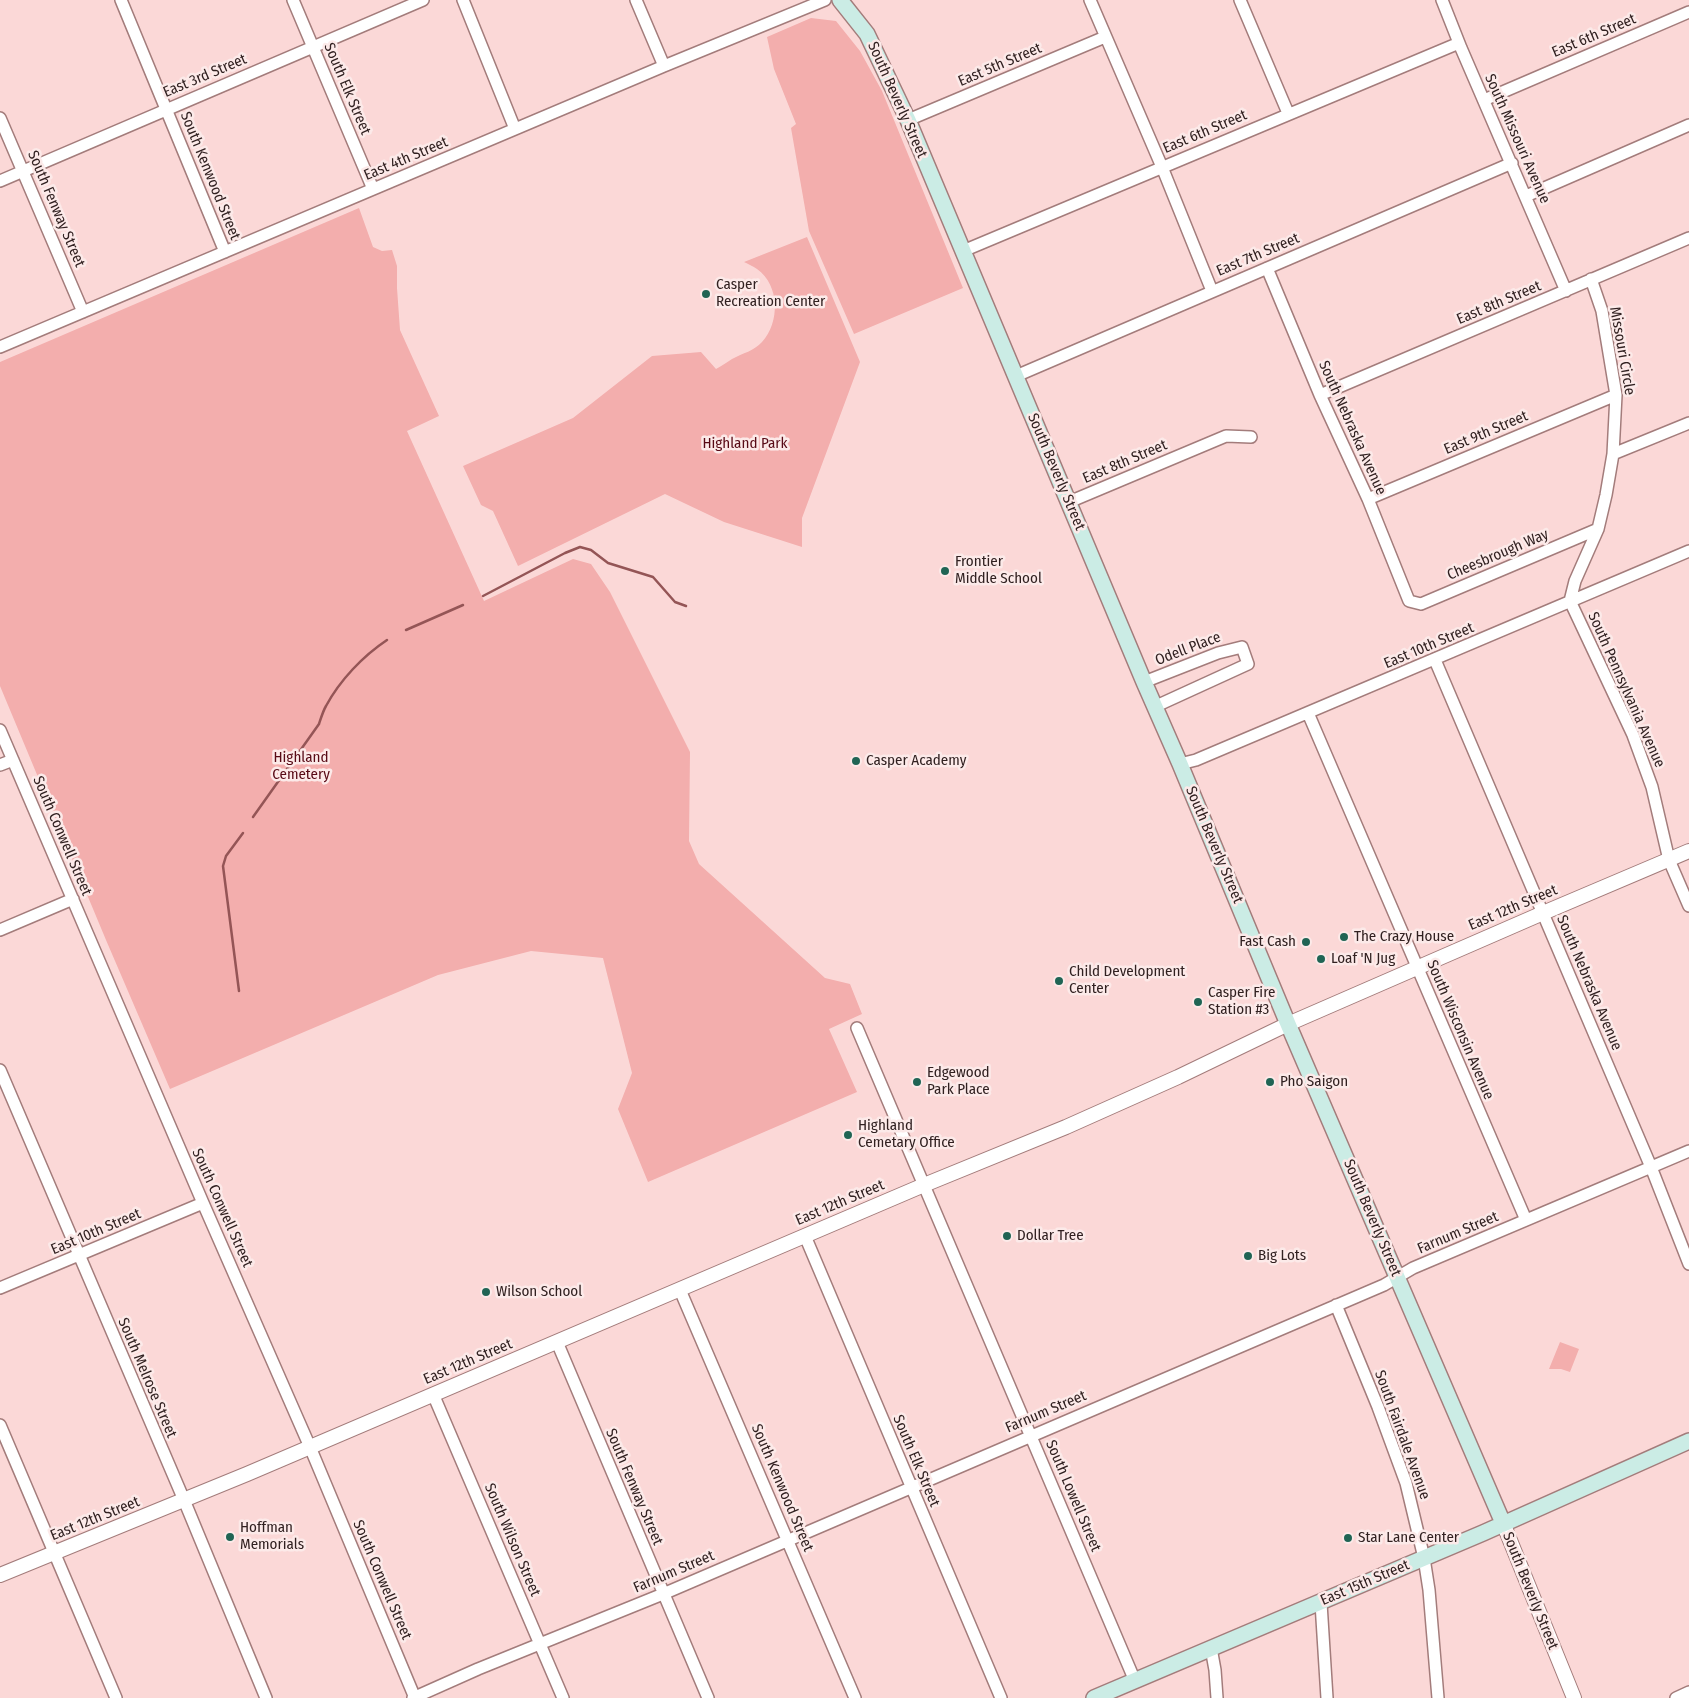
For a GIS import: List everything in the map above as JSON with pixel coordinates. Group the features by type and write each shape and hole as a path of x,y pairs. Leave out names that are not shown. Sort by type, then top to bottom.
{"main road":[{"name":"South Beverly Street","path":"840,0 867,34 908,120 1288,1024 1503,1523"},
{"name":"East 15th Street","path":"1094,1698 1321,1603 1689,1441"}],"street":[{"name":"South Kenwood Street","path":"121,0 225,252"},
{"name":"South Elk Street","path":"293,0 373,189"},
{"name":"East 3rd Street","path":"0,181 423,0"},
{"path":"463,0 515,129"},
{"path":"636,0 664,66"},
{"name":"East 4th Street","path":"0,348 664,66 825,0"},
{"path":"1090,0 1162,167 1212,291"},
{"path":"1240,0 1288,113"},
{"name":"South Missouri Avenue","path":"1442,0 1566,290"},
{"name":"East 6th Street","path":"1484,100 1689,12"},
{"name":"East 5th Street","path":"908,120 1105,37"},
{"name":"East 6th Street","path":"963,251 1288,113 1459,43"},
{"name":"South Fenway Street","path":"0,118 83,312"},
{"path":"1526,196 1689,125"},
{"name":"East 7th Street","path":"1016,376 1512,163"},
{"name":"East 8th Street","path":"1320,395 1689,238"},
{"name":"South Nebraska Avenue","path":"1267,268 1320,395 1368,500 1409,601"},
{"name":"Missouri Circle","path":"1570,601 1575,581 1598,530 1614,454 1616,395 1604,319 1591,279"},
{"name":"East 9th Street","path":"1368,500 1616,395"},
{"path":"1614,454 1689,422"},
{"name":"East 8th Street","path":"1069,502 1226,436 1251,437"},
{"name":"Cheesbrough Way","path":"1409,601 1421,604 1598,530"},
{"name":"East 10th Street","path":"1180,764 1196,760 1435,660 1689,551"},
{"name":"South Pennsylvania Avenue","path":"1570,601 1633,735 1652,787 1669,860 1689,906"},
{"name":"Odell Place","path":"1144,682 1218,653 1242,647 1248,664 1154,707"},
{"name":"South Nebraska Avenue","path":"1435,660 1651,1167 1689,1264"},
{"name":"South Wisconsin Avenue","path":"1308,713 1526,1220"},
{"name":"South Conwell Street","path":"0,730 310,1447 415,1698"},
{"path":"0,765 13,760"},
{"name":"East 12th Street","path":"0,1575 184,1500 924,1185 1066,1127 1162,1085 1288,1024 1689,851"},
{"path":"0,929 73,900"},
{"name":"South Lowell Street","path":"857,1028 1135,1681"},
{"name":"South Melrose Street","path":"0,1070 184,1500 266,1698"},
{"name":"Farnum Street","path":"415,1698 663,1594 1384,1285 1413,1268 1689,1151"},
{"name":"East 10th Street","path":"0,1288 203,1203"},
{"name":"South Elk Street","path":"805,1236 1001,1698"},
{"name":"South Kenwood Street","path":"680,1290 855,1698"},
{"name":"South Fairdale Avenue","path":"1336,1305 1378,1407 1406,1483 1424,1558 1429,1590 1438,1698"},
{"name":"South Fenway Street","path":"557,1342 708,1698"},
{"name":"South Wilson Street","path":"433,1394 563,1698"},
{"path":"0,1425 116,1698"},
{"name":"South Beverly Street","path":"1503,1523 1574,1698"},
{"path":"1321,1603 1327,1698"},
{"path":"1211,1648 1217,1698"},
{"path":"1676,1698 1689,1692"}],"green space":[{"path":"811,18 836,21 860,51 882,91 963,288 854,334 809,231 791,128 796,124 774,69 767,37"},
{"name":"Highland Cemetery","path":"359,208 373,247 382,251 392,250 397,266 400,330 439,416 407,431 484,601 573,559 591,564 610,592 690,752 689,841 699,864 825,978 850,984 862,1014 829,1029 857,1092 648,1182 618,1109 632,1073 603,958 531,951 438,975 170,1089 0,686 0,362"},
{"name":"Highland Park","path":"807,237 860,362 802,518 802,547 724,522 665,494 518,566 493,511 481,505 463,466 573,418 652,356 701,352 716,369 755,348 768,334 772,325 775,304 770,284 765,276 744,262"},
{"path":"1560,1342 1579,1349 1570,1372 1561,1369 1549,1369"}],"waterway":[{"path":"483,596 580,547 591,550 608,563 653,577 675,602 686,606"},
{"path":"406,630 463,605"},
{"path":"253,817 319,724 325,708 338,687 369,653 387,640"},
{"path":"239,991 223,866 226,856 243,833"}],"place":[{"name":"Casper Recreation Center","path":"706,294"},
{"name":"Frontier Middle School","path":"945,571"},
{"name":"Casper Academy","path":"856,761"},
{"name":"The Crazy House","path":"1344,937"},
{"name":"Fast Cash","path":"1306,942"},
{"name":"Loaf 'N Jug","path":"1321,959"},
{"name":"Child Development Center","path":"1059,981"},
{"name":"Casper Fire Station #3","path":"1198,1002"},
{"name":"Edgewood Park Place","path":"917,1082"},
{"name":"Pho Saigon","path":"1270,1082"},
{"name":"Highland Cemetary Office","path":"848,1135"},
{"name":"Dollar Tree","path":"1007,1236"},
{"name":"Big Lots","path":"1248,1256"},
{"name":"Wilson School","path":"486,1292"},
{"name":"Hoffman Memorials","path":"230,1537"},
{"name":"Star Lane Center","path":"1348,1538"}]}
